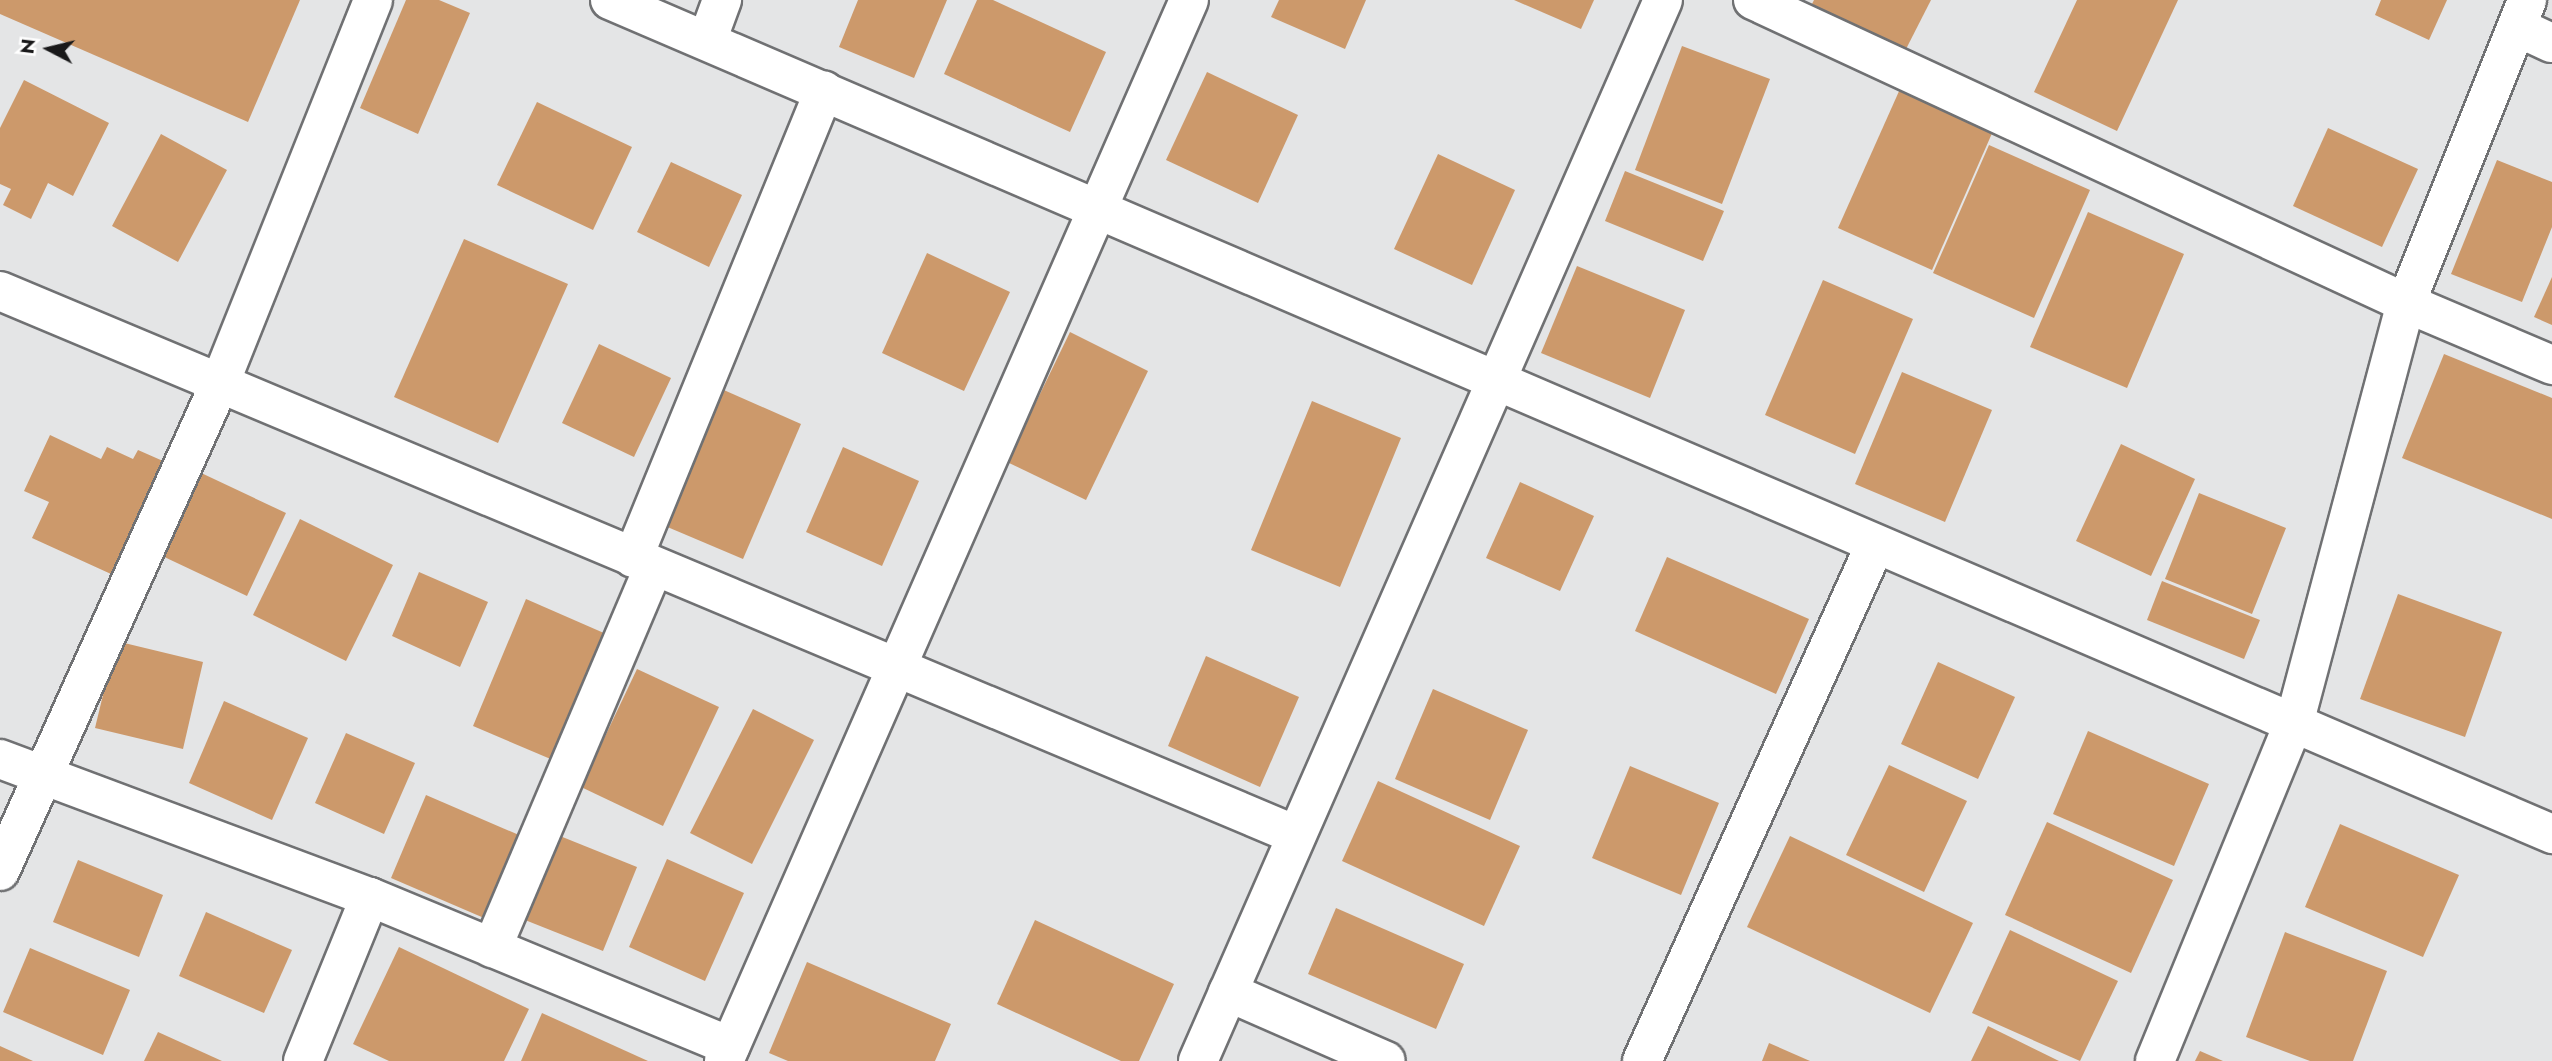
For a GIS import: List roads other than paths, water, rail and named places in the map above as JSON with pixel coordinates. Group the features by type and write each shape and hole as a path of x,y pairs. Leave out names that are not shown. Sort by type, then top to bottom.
{"street":[{"path":"0,871 39,777 220,383 373,0"},
{"path":"610,0 1875,545 2295,720 2552,834"},
{"path":"706,41 722,0"},
{"path":"0,759 39,777 370,897 492,948 727,1054 1100,210 1189,0"},
{"path":"1198,1061 1663,0"},
{"path":"1753,0 2406,303 2552,365"},
{"path":"2155,1061 2295,720 2406,303 2522,14 2552,43"},
{"path":"492,948 644,563 824,91"},
{"path":"0,291 895,670 1296,835"},
{"path":"1642,1061 1875,545"},
{"path":"303,1061 370,897"},
{"path":"1228,992 1386,1061"}]}
